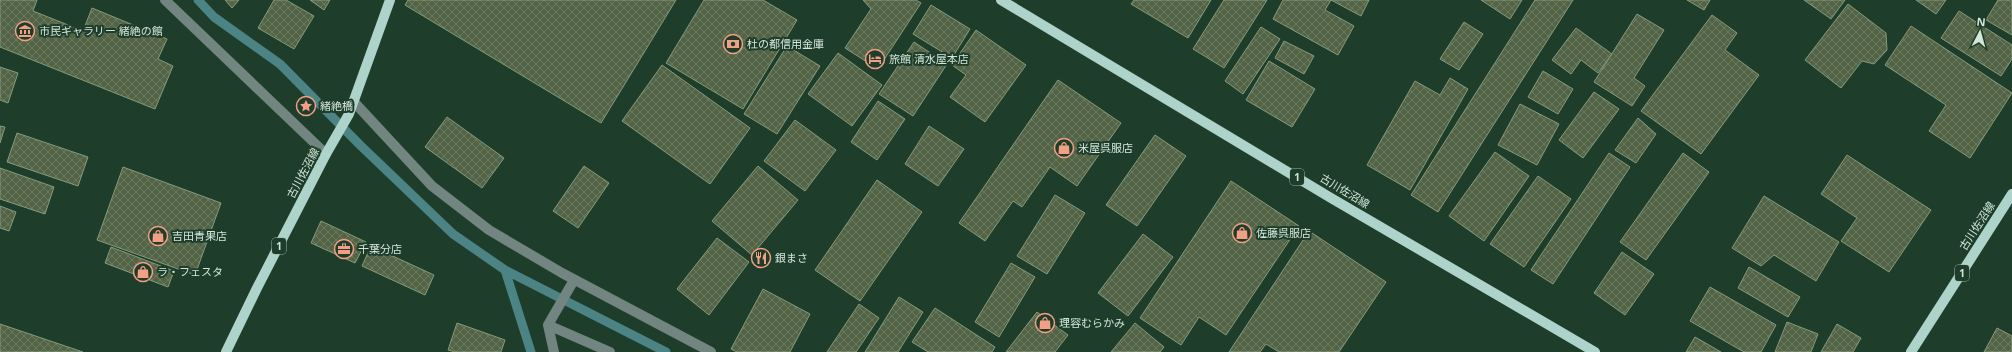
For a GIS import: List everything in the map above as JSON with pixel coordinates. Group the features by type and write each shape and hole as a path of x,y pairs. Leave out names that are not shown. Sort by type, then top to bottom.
{"main road":[{"name":"古川佐沼線","path":"226,352 326,154 349,114 390,0"},
{"name":"古川佐沼線","path":"1001,0 1338,202 1595,352"},
{"name":"古川佐沼線","path":"1911,352 2012,194"}],"street":[{"path":"165,0 326,154"},
{"path":"354,102 432,186 489,230 574,280 711,352"},
{"path":"554,352 548,325 574,280"},
{"path":"548,325 610,352"}],"building":[{"path":"0,0 37,0 33,11 83,31 92,8 167,39 158,59 173,66 155,109 0,47"},
{"path":"225,0 239,0 232,8"},
{"path":"274,0 286,0 314,16 294,49 258,28"},
{"path":"310,0 330,0 324,10"},
{"path":"408,0 676,0 601,123 405,5"},
{"path":"704,0 763,0 797,20 743,109 666,63"},
{"path":"863,0 916,0 921,3 878,69 845,48 871,9"},
{"path":"1134,0 1211,0 1188,38 1131,4"},
{"path":"1224,0 1267,0 1224,68 1193,49"},
{"path":"1283,0 1331,0 1325,10 1354,26 1338,55 1273,19"},
{"path":"1331,0 1369,0 1361,16"},
{"path":"1481,0 1522,0 1510,19"},
{"path":"1535,0 1573,0 1438,212 1411,195"},
{"path":"1687,0 1710,0 1704,10"},
{"path":"1804,0 1845,0 1831,19"},
{"path":"1916,0 1946,0 1936,14"},
{"path":"1998,0 2012,0 2012,35 1986,20"},
{"path":"1848,4 1886,33 1887,50 1874,64 1862,61 1841,88 1805,60"},
{"path":"931,5 970,29 952,58 913,34"},
{"path":"1959,11 2012,45 2012,59 2001,76 1941,38"},
{"path":"1637,14 1664,30 1634,78 1645,86 1632,106 1594,82"},
{"path":"1712,15 1737,33 1725,50 1759,75 1701,154 1641,111"},
{"path":"1464,22 1483,34 1459,70 1440,59"},
{"path":"1911,26 2012,93 1970,158 1929,131 1946,105 1885,65"},
{"path":"1261,27 1280,39 1243,94 1225,81"},
{"path":"1576,28 1612,54 1598,73 1581,60 1571,74 1552,60"},
{"path":"976,30 1026,65 985,122 950,97 966,75 952,65"},
{"path":"1284,41 1314,56 1304,74 1275,58"},
{"path":"914,42 947,64 913,116 879,94"},
{"path":"787,46 820,66 777,134 744,114"},
{"path":"838,53 882,85 852,126 808,94"},
{"path":"1269,61 1315,89 1292,127 1246,100"},
{"path":"662,65 750,128 710,184 622,121"},
{"path":"0,67 18,73 8,103 0,100"},
{"path":"1543,71 1573,89 1558,114 1528,97"},
{"path":"1450,78 1468,89 1410,190 1367,165 1415,81 1440,95"},
{"path":"1058,80 1121,123 1077,186 1050,167 1022,207 1013,201 985,241 959,223"},
{"path":"1594,92 1619,109 1583,158 1559,140"},
{"path":"878,101 905,119 877,160 851,142"},
{"path":"1520,104 1559,124 1537,165 1498,145"},
{"path":"447,117 504,158 482,188 425,147"},
{"path":"1638,118 1656,134 1636,163 1615,150"},
{"path":"795,120 836,150 805,191 764,161"},
{"path":"0,126 5,127 0,143"},
{"path":"929,126 964,149 938,186 905,164"},
{"path":"17,133 88,157 78,186 7,162"},
{"path":"1155,135 1186,156 1137,226 1106,205"},
{"path":"1495,152 1529,176 1484,241 1449,216"},
{"path":"1609,153 1630,167 1553,284 1531,270"},
{"path":"1683,153 1709,172 1646,260 1620,242"},
{"path":"1847,155 1931,210 1889,272 1841,241 1857,218 1821,194"},
{"path":"584,166 609,183 578,228 553,211"},
{"path":"758,166 798,200 752,255 712,221"},
{"path":"123,167 221,203 195,275 97,240"},
{"path":"0,168 54,187 45,214 0,199"},
{"path":"1538,176 1571,199 1524,267 1490,244"},
{"path":"877,180 922,212 860,301 815,270"},
{"path":"1231,181 1299,226 1226,335 1199,317 1181,345 1140,318"},
{"path":"1055,195 1085,213 1047,274 1017,256"},
{"path":"1764,196 1839,242 1816,281 1774,255 1761,266 1732,248"},
{"path":"0,206 16,212 9,231 0,228"},
{"path":"321,221 366,242 355,263 311,243"},
{"path":"1309,231 1386,282 1339,352 1279,352 1266,344 1260,352 1229,352"},
{"path":"1143,234 1173,257 1128,316 1098,293"},
{"path":"717,238 749,262 709,315 677,289"},
{"path":"371,246 434,275 425,295 362,266"},
{"path":"111,247 174,271 168,287 105,263"},
{"path":"1622,252 1654,274 1625,315 1594,293"},
{"path":"1011,263 1035,277 999,337 975,322"},
{"path":"1749,267 1800,297 1788,317 1738,288"},
{"path":"1710,287 1776,325 1761,352 1744,352 1690,321"},
{"path":"763,289 810,314 790,352 737,352 731,349"},
{"path":"899,297 923,312 898,352 865,352"},
{"path":"859,304 879,318 856,352 827,352"},
{"path":"935,308 995,347 992,352 928,352 912,342"},
{"path":"1037,312 1068,335 1055,352 1006,352"},
{"path":"1787,322 1818,334 1811,352 1775,352"},
{"path":"457,323 505,340 501,352 455,352 448,350"},
{"path":"1135,323 1164,347 1160,352 1111,352"},
{"path":"0,324 83,352 0,352"},
{"path":"1837,324 1861,338 1853,352 1821,352"},
{"path":"1997,328 2012,336 2012,352 1984,352"},
{"path":"1695,337 1721,352 1686,352"}],"waterway":[{"path":"198,0 214,17 280,64 360,145 453,234 505,270 666,352"},
{"path":"505,270 531,352"}],"place":[{"name":"市民ギャラリー 緒絶の館","path":"25,31"},
{"name":"杜の都信用金庫","path":"733,44"},
{"name":"旅館 清水屋本店","path":"875,59"},
{"name":"緒絶橋","path":"306,106"},
{"name":"米屋呉服店","path":"1064,148"},
{"name":"佐藤呉服店","path":"1242,233"},
{"name":"吉田青果店","path":"158,236"},
{"name":"千葉分店","path":"344,249"},
{"name":"銀まさ","path":"761,258"},
{"name":"ラ・フェスタ","path":"143,272"},
{"name":"理容むらかみ","path":"1045,323"}]}
